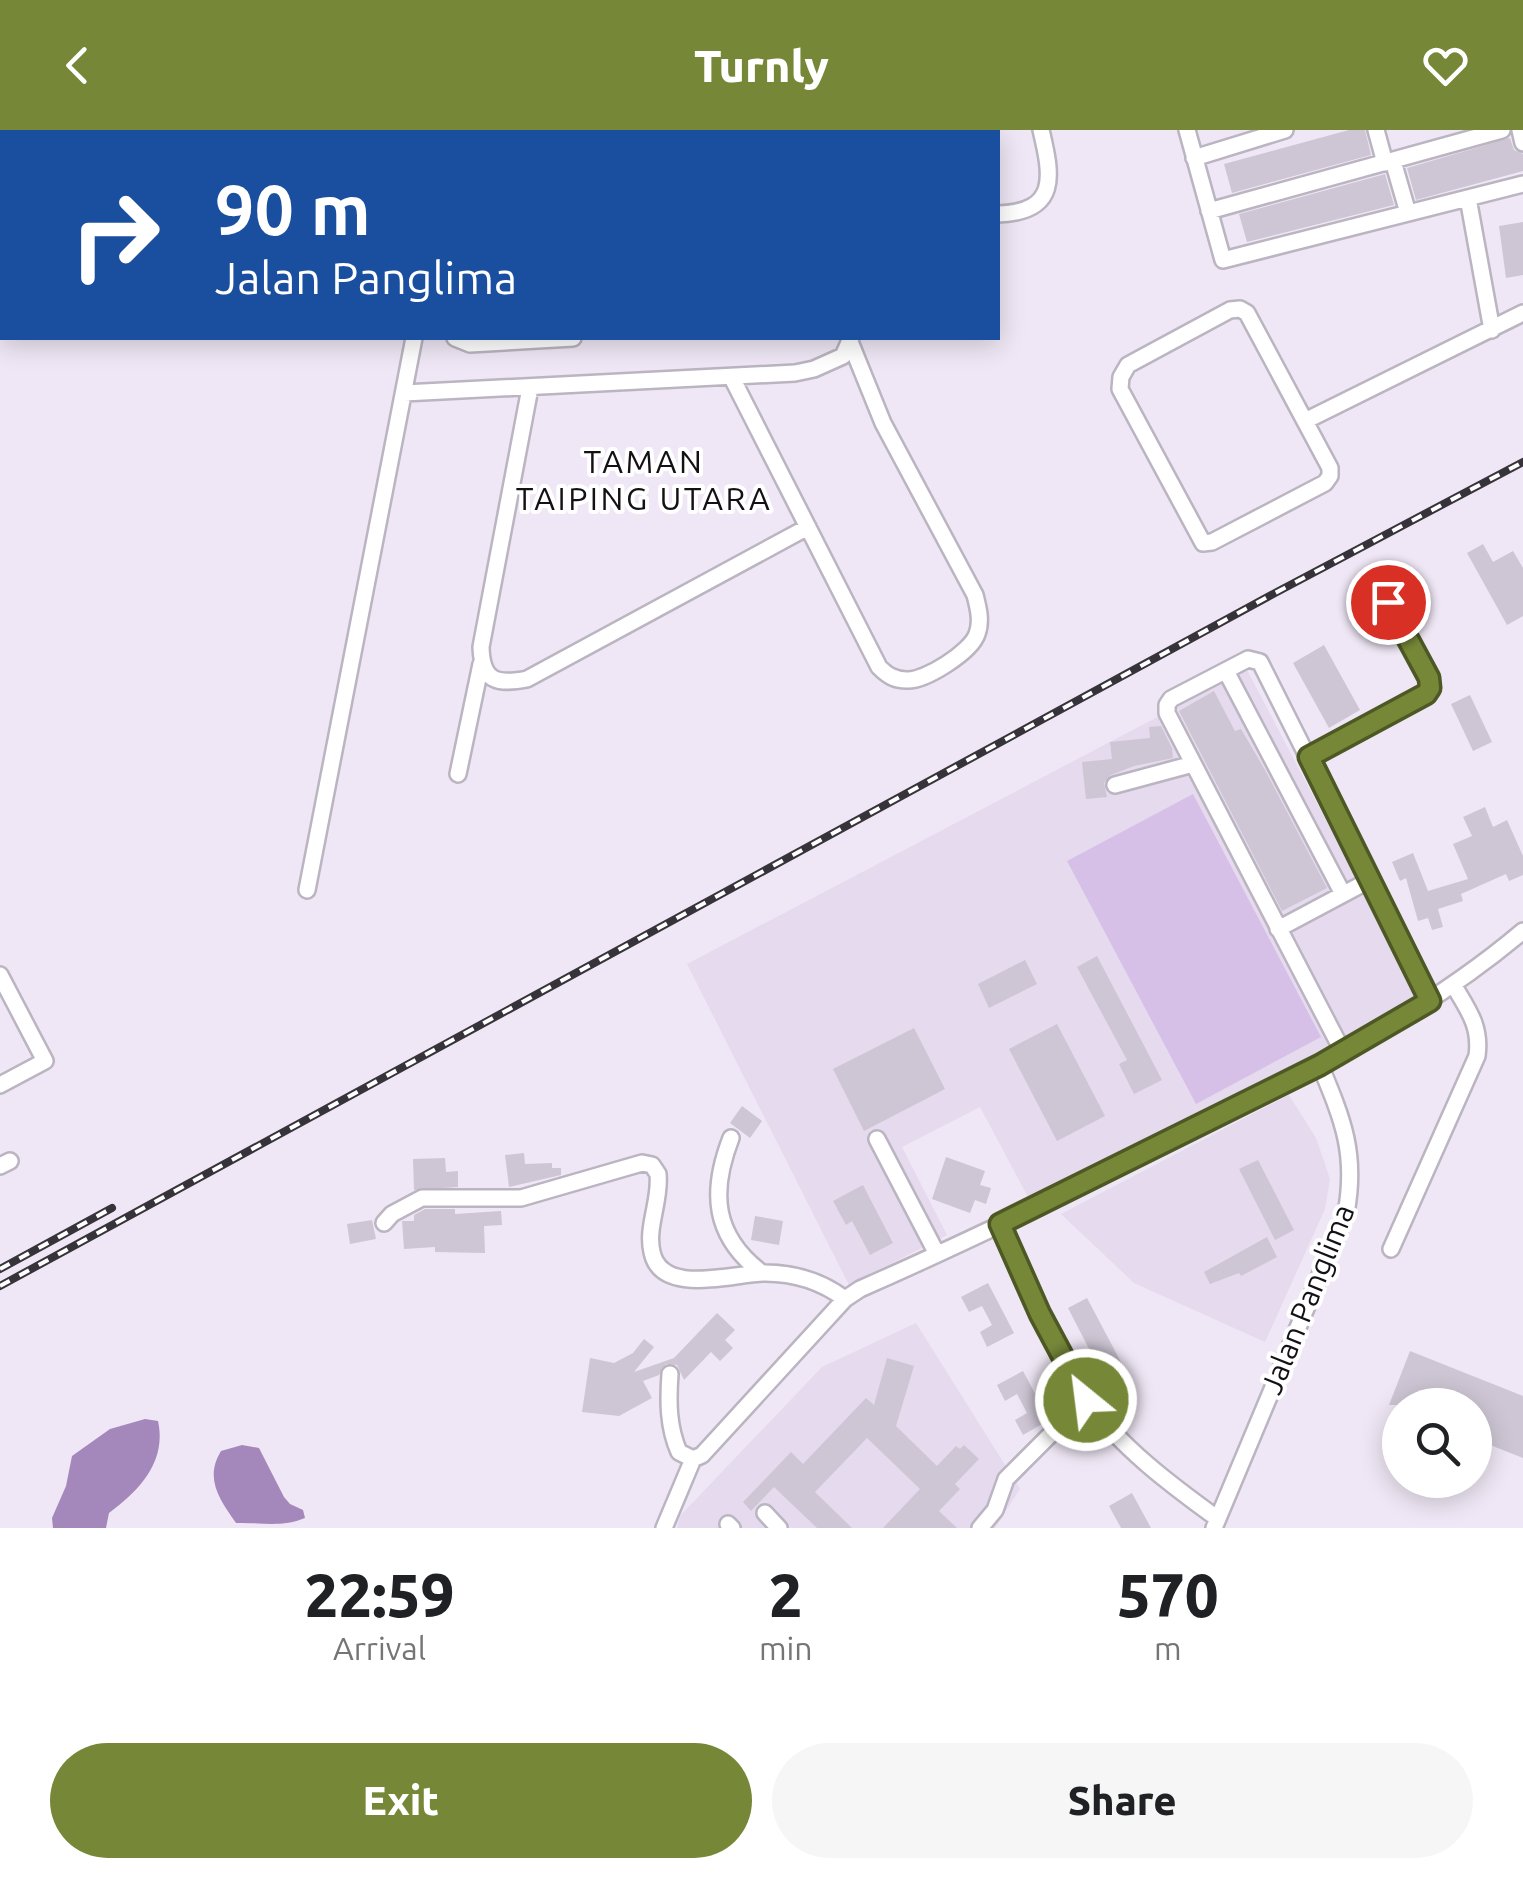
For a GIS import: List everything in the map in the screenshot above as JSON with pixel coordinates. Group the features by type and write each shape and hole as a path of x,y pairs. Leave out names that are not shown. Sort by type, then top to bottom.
{"street":[{"path":"1000,214 1019,213 1043,197 1050,184 1041,130"},
{"path":"1187,130 1223,260 1523,184"},
{"path":"1194,158 1285,130"},
{"path":"1376,130 1408,213"},
{"path":"1209,210 1502,130"},
{"path":"1520,130 1523,143"},
{"path":"1468,198 1492,330"},
{"path":"1240,309 1247,314 1307,420 1330,468 1325,483 1212,542 1203,543 1120,389 1121,376 1128,365 1230,310 1240,309"},
{"path":"1307,420 1523,314"},
{"path":"306,890 414,340"},
{"path":"460,340 470,344 539,340"},
{"path":"404,393 732,378 814,369 842,356 851,340"},
{"path":"732,378 878,667 890,677 926,677 971,646 978,632 979,612 975,595 889,436 851,340"},
{"path":"458,774 530,388"},
{"path":"481,664 487,676 498,682 527,678 808,527"},
{"path":"1309,757 1426,694 1430,688 1429,678 1388,602"},
{"path":"1342,1052 1167,713 1166,704 1248,659 1260,662 1430,1001"},
{"path":"1226,670 1343,894"},
{"path":"1115,785 1193,764"},
{"path":"1278,929 1370,880"},
{"path":"664,1528 693,1460 702,1455 845,1299 860,1288 1000,1224 1320,1065 1454,986 1523,931"},
{"path":"0,975 45,1061 0,1085"},
{"path":"1391,1248 1477,1056 1476,1022 1454,986"},
{"name":"Jalan Panglima","path":"1216,1524 1346,1214 1352,1181 1349,1145 1320,1065"},
{"path":"731,1138 720,1166 716,1192 720,1210 737,1249 762,1273"},
{"path":"877,1139 937,1254"},
{"path":"384,1223 392,1214 422,1198 521,1198 642,1162 652,1165 658,1174 651,1252 657,1265 668,1274 682,1279 762,1273 816,1282 845,1299"},
{"path":"1000,1224 1040,1314 1086,1400 1171,1486 1216,1524"},
{"path":"670,1374 668,1408 674,1443 678,1452 693,1460"},
{"path":"980,1528 995,1510 1006,1479 1086,1400"},
{"path":"765,1513 779,1528"}],"shaded area":[{"path":"1247,670 1413,986 1414,998 1409,1007 1028,1197 980,1107 902,1147 947,1235 849,1285 687,964"},
{"path":"1193,794 1321,1037 1196,1104 1067,861"},
{"path":"1289,1095 1316,1138 1330,1179 1325,1209 1265,1342 1134,1283 1061,1214"},
{"path":"916,1323 1020,1489 995,1528 677,1528 680,1516 822,1367"},
{"path":"145,1419 158,1421 160,1436 154,1462 140,1485 109,1513 106,1528 53,1528 52,1518 66,1486 72,1456 110,1429"},
{"path":"242,1445 259,1448 284,1497 303,1510 305,1518 279,1524 236,1523 216,1489 214,1471 221,1451"}],"building":[{"path":"1349,130 1365,130 1371,155 1232,193 1224,164"},
{"path":"1510,138 1514,150 1523,154 1523,171 1416,200 1407,168"},
{"path":"1385,174 1394,205 1247,242 1239,214"},
{"path":"1523,222 1523,275 1506,278 1499,226"},
{"path":"1483,544 1493,562 1513,551 1523,568 1523,616 1507,625 1467,553"},
{"path":"1324,645 1360,710 1329,728 1293,663"},
{"path":"1214,691 1235,731 1241,729 1265,770 1327,888 1282,911 1179,711"},
{"path":"1470,695 1492,742 1473,751 1451,704"},
{"path":"1161,726 1173,758 1111,775 1104,783 1107,797 1086,799 1082,762 1112,759 1110,742 1150,738 1149,727"},
{"path":"1485,807 1493,827 1507,820 1523,856 1523,875 1509,881 1506,874 1461,894 1463,901 1438,909 1443,927 1432,930 1428,918 1418,921 1406,878 1400,881 1392,862 1413,853 1428,891 1468,879 1453,844 1472,836 1463,817"},
{"path":"1097,956 1162,1080 1134,1094 1119,1064 1127,1060 1077,967"},
{"path":"1025,960 1037,984 989,1008 978,984"},
{"path":"1057,1024 1105,1116 1057,1141 1009,1049"},
{"path":"914,1028 945,1089 864,1131 833,1069"},
{"path":"742,1106 762,1121 750,1138 730,1123"},
{"path":"524,1153 525,1164 552,1163 552,1168 561,1168 561,1175 509,1187 505,1155"},
{"path":"946,1157 985,1171 980,1185 991,1188 986,1204 975,1200 970,1213 932,1199"},
{"path":"445,1158 446,1172 458,1171 458,1187 414,1190 413,1159"},
{"path":"1258,1160 1294,1230 1275,1240 1239,1169"},
{"path":"863,1185 893,1243 870,1255 852,1221 846,1225 833,1201"},
{"path":"425,1209 455,1209 455,1214 501,1211 502,1225 484,1226 485,1253 435,1252 435,1247 404,1249 402,1221 414,1221 414,1215"},
{"path":"755,1216 783,1221 779,1245 751,1240"},
{"path":"372,1220 376,1239 350,1244 347,1224"},
{"path":"1267,1237 1277,1257 1241,1276 1239,1273 1210,1284 1204,1272"},
{"path":"988,1283 1014,1333 987,1347 980,1332 992,1325 982,1306 969,1312 961,1297"},
{"path":"1087,1298 1123,1366 1103,1376 1068,1308"},
{"path":"717,1313 735,1330 725,1340 733,1348 720,1361 711,1352 684,1380 677,1365 666,1364 659,1375 643,1381 652,1398 619,1416 582,1412 590,1358 614,1363 633,1353 644,1339 654,1347 634,1372 674,1358"},
{"path":"1410,1351 1523,1396 1523,1458 1492,1446 1492,1388 1396,1388"},
{"path":"887,1358 914,1366 896,1426 937,1466 956,1446 960,1449 964,1445 979,1459 955,1484 960,1489 939,1511 957,1528 883,1528 920,1489 867,1438 815,1492 852,1528 817,1528 774,1487 751,1511 743,1502 791,1452 803,1464 866,1398 874,1405"},
{"path":"1023,1371 1049,1420 1023,1435 1015,1420 1027,1413 1017,1394 1005,1401 997,1385"},
{"path":"1132,1493 1151,1528 1121,1528 1109,1506"}],"railway":[{"path":"0,1286 1523,462"},
{"path":"0,1269 112,1208"}],"district":[{"name":"TAMAN TAIPING UTARA","path":"644,480"}],"route":[{"path":"1086,1400 1040,1314 1000,1224 1320,1065 1430,1001 1309,757 1426,694 1430,688 1429,678 1388,602"}]}
